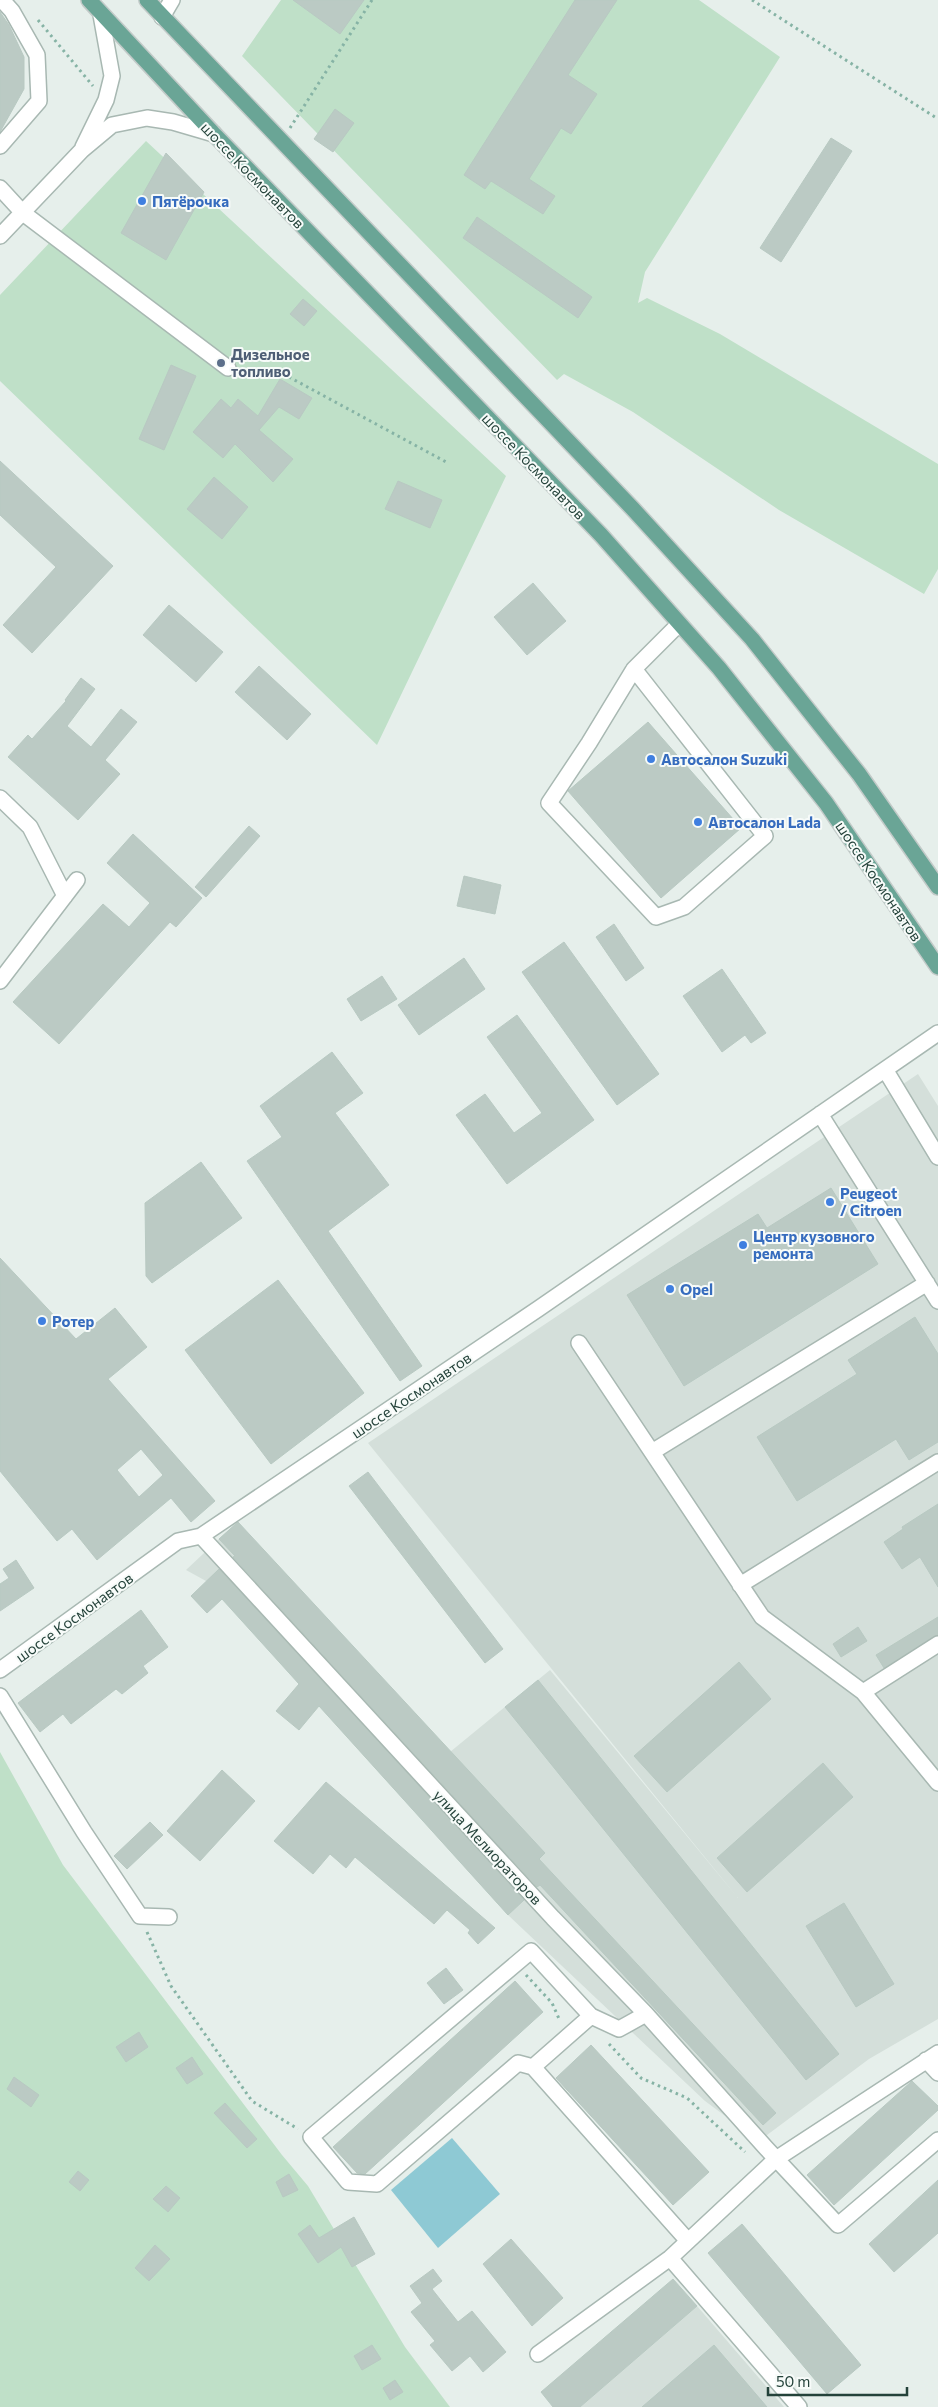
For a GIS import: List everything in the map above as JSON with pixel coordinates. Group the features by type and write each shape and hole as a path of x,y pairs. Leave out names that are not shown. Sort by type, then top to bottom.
{"main road":[{"name":"шоссе Космонавтов","path":"88,0 214,134 601,535 719,668 826,803 938,967"},
{"path":"147,0 626,502 752,639 859,774 938,887"}],"street":[{"path":"0,146 39,101 37,55 12,11 2,0"},
{"path":"162,17 172,0"},
{"path":"82,150 106,100 112,76 101,15"},
{"path":"0,236 82,150 112,125 147,118 173,122 214,134"},
{"path":"0,188 23,213 228,368"},
{"path":"634,669 765,836 684,907 656,916 548,803 589,743 634,669 679,624"},
{"path":"0,798 30,827 65,896"},
{"path":"0,981 77,880"},
{"name":"шоссе Космонавтов","path":"0,1670 178,1541 201,1536 538,1309 820,1114 886,1071 938,1033"},
{"path":"886,1071 938,1157"},
{"path":"820,1114 938,1301"},
{"path":"652,1452 927,1283"},
{"path":"578,1343 762,1617 863,1692 938,1783"},
{"path":"740,1585 938,1462"},
{"name":"улица Мелиораторов","path":"201,1536 539,1903 646,2014 838,2225 938,2140"},
{"path":"863,1692 938,1644"},
{"path":"0,1696 84,1832 140,1916 169,1917"},
{"path":"646,2014 619,2029 591,2016 530,1951 312,2137 348,2182 377,2184 518,2063 533,2067 688,2241"},
{"path":"533,2067 591,2016"},
{"path":"538,2354 670,2258 776,2159 932,2056 938,2073"},
{"path":"670,2258 799,2407"}],"path":[{"path":"281,142 372,0"},
{"path":"752,0 938,119"},
{"path":"34,15 97,90"},
{"path":"228,368 288,377 448,463"},
{"path":"140,1916 171,1986 252,2101 312,2137"},
{"path":"516,1964 552,2003 560,2021 571,2034"},
{"path":"604,2038 641,2078 687,2098 764,2170"}],"shaded area":[{"path":"918,1074 938,1106 938,2019 869,2059 759,2141 705,2101 508,1915 206,1581 186,1570 237,1522 450,1752 550,1670 738,1898 368,1443"},
{"path":"697,2306 784,2407 580,2407"}],"green space":[{"path":"281,0 699,0 780,57 645,272 638,303 647,298 720,334 938,464 938,569 924,594 779,510 633,412 564,374 557,380 242,56"},
{"path":"146,141 506,476 377,745 0,381 0,295"},
{"path":"0,1752 63,1865 282,2155 308,2186 405,2347 450,2407 0,2407"}],"water":[{"path":"452,2138 500,2194 438,2248 391,2190"}],"building":[{"path":"293,0 364,0 340,34"},
{"path":"575,0 617,0 568,75 597,94 571,134 561,128 529,179 555,196 543,214 491,181 485,189 464,175"},
{"path":"0,12 9,25 24,57 24,89 0,132"},
{"path":"335,109 354,123 333,152 314,139"},
{"path":"831,138 852,151 781,262 760,248"},
{"path":"166,153 204,192 166,260 121,233"},
{"path":"477,217 592,297 578,318 463,238"},
{"path":"303,299 317,311 304,326 290,314"},
{"path":"171,365 196,376 164,450 139,439"},
{"path":"280,379 312,398 299,419 279,407 259,430 293,459 273,482 235,444 223,458 193,432 221,399 231,408 238,399 258,416"},
{"path":"0,461 113,566 32,653 3,625 56,567 0,515"},
{"path":"214,477 248,507 222,539 187,509"},
{"path":"398,481 442,500 430,528 385,509"},
{"path":"533,583 566,621 527,655 494,617"},
{"path":"169,605 223,652 196,682 143,635"},
{"path":"259,666 311,714 287,740 235,692"},
{"path":"81,678 95,689 67,726 91,747 121,709 137,722 105,760 120,774 78,820 8,757 28,735 32,739 66,701"},
{"path":"648,722 741,828 661,898 568,791"},
{"path":"249,826 260,836 206,897 195,887"},
{"path":"133,834 202,898 176,927 170,922 59,1044 13,1002 103,904 129,927 150,903 107,863"},
{"path":"464,876 501,885 495,914 457,906"},
{"path":"614,924 644,968 626,981 596,937"},
{"path":"564,942 659,1074 617,1105 522,972"},
{"path":"464,958 485,989 419,1035 398,1005"},
{"path":"722,969 766,1033 751,1043 745,1035 722,1052 683,996"},
{"path":"382,976 397,999 361,1021 347,999"},
{"path":"517,1015 594,1120 507,1184 456,1115 485,1094 514,1133 542,1113 487,1037"},
{"path":"332,1052 363,1093 335,1113 389,1185 328,1231 422,1366 400,1381 247,1161 282,1137 260,1106"},
{"path":"201,1162 242,1218 152,1283 146,1276 145,1203"},
{"path":"831,1188 878,1264 684,1386 627,1295 758,1214 767,1228"},
{"path":"0,1258 76,1339 115,1308 147,1347 108,1379 215,1501 191,1522 171,1498 97,1560 72,1529 57,1541 0,1471","holes":["141,1449 163,1475 139,1497 117,1470"]},
{"path":"278,1280 364,1393 271,1464 185,1350"},
{"path":"915,1317 938,1354 938,1442 909,1460 896,1439 797,1501 757,1437 857,1374 848,1360"},
{"path":"368,1472 503,1649 485,1663 349,1486"},
{"path":"938,1504 938,1587 920,1557 902,1569 884,1542 903,1529 902,1527"},
{"path":"238,1522 545,1853 539,1859 776,2113 763,2125 540,1885 537,1887 233,1557 235,1556 219,1539"},
{"path":"16,1560 34,1588 0,1611 0,1584 9,1578 3,1569"},
{"path":"219,1569 524,1900 508,1915 319,1706 299,1730 276,1711 299,1684 222,1599 207,1613 191,1596"},
{"path":"141,1610 168,1647 143,1666 148,1673 122,1694 116,1689 71,1724 63,1714 40,1732 18,1703"},
{"path":"938,1617 938,1635 884,1668 876,1655"},
{"path":"858,1627 867,1641 841,1657 833,1644"},
{"path":"739,1662 771,1699 667,1792 634,1756"},
{"path":"538,1680 839,2054 806,2080 505,1707"},
{"path":"823,1763 853,1797 747,1892 717,1858"},
{"path":"222,1770 255,1801 200,1861 167,1831"},
{"path":"326,1782 495,1928 478,1944 468,1933 470,1930 447,1910 434,1924 355,1857 346,1868 330,1854 313,1874 274,1841"},
{"path":"150,1822 163,1835 127,1869 114,1856"},
{"path":"844,1903 894,1984 856,2007 806,1926"},
{"path":"446,1968 463,1990 444,2004 427,1983"},
{"path":"515,1981 543,2012 365,2174 357,2173 333,2147"},
{"path":"139,2032 148,2047 126,2062 116,2047"},
{"path":"591,2045 709,2172 673,2205 556,2078"},
{"path":"192,2057 203,2074 187,2084 176,2068"},
{"path":"14,2077 39,2095 31,2107 7,2089"},
{"path":"912,2081 938,2106 938,2110 834,2205 807,2175"},
{"path":"225,2103 257,2139 247,2148 214,2113"},
{"path":"78,2171 89,2180 80,2191 69,2182"},
{"path":"289,2174 298,2190 283,2197 276,2182"},
{"path":"938,2180 938,2233 894,2272 869,2244"},
{"path":"166,2186 180,2198 168,2212 153,2199"},
{"path":"354,2217 375,2254 352,2267 341,2247 318,2263 298,2234 310,2225 319,2238"},
{"path":"742,2224 861,2365 827,2394 708,2253"},
{"path":"511,2239 563,2298 532,2326 483,2264"},
{"path":"155,2245 170,2259 149,2281 135,2268"},
{"path":"433,2269 442,2281 432,2289 458,2322 472,2311 506,2352 483,2372 470,2356 452,2371 430,2345 435,2341 411,2312 422,2303 410,2286"},
{"path":"673,2279 697,2306 580,2407 553,2407 541,2392"},
{"path":"372,2345 381,2359 362,2370 354,2356"},
{"path":"714,2345 767,2407 642,2407"},
{"path":"395,2380 403,2392 390,2400 383,2388"}],"place":[{"name":"Пятёрочка","path":"142,201"},
{"name":"Дизельное топливо","path":"221,363"},
{"name":"Автосалон Suzuki","path":"651,759"},
{"name":"Автосалон Lada","path":"698,822"},
{"name":"Peugeot / Citroen","path":"830,1202"},
{"name":"Центр кузовного ремонта","path":"743,1245"},
{"name":"Opel","path":"670,1289"},
{"name":"Ротер","path":"42,1321"}]}
